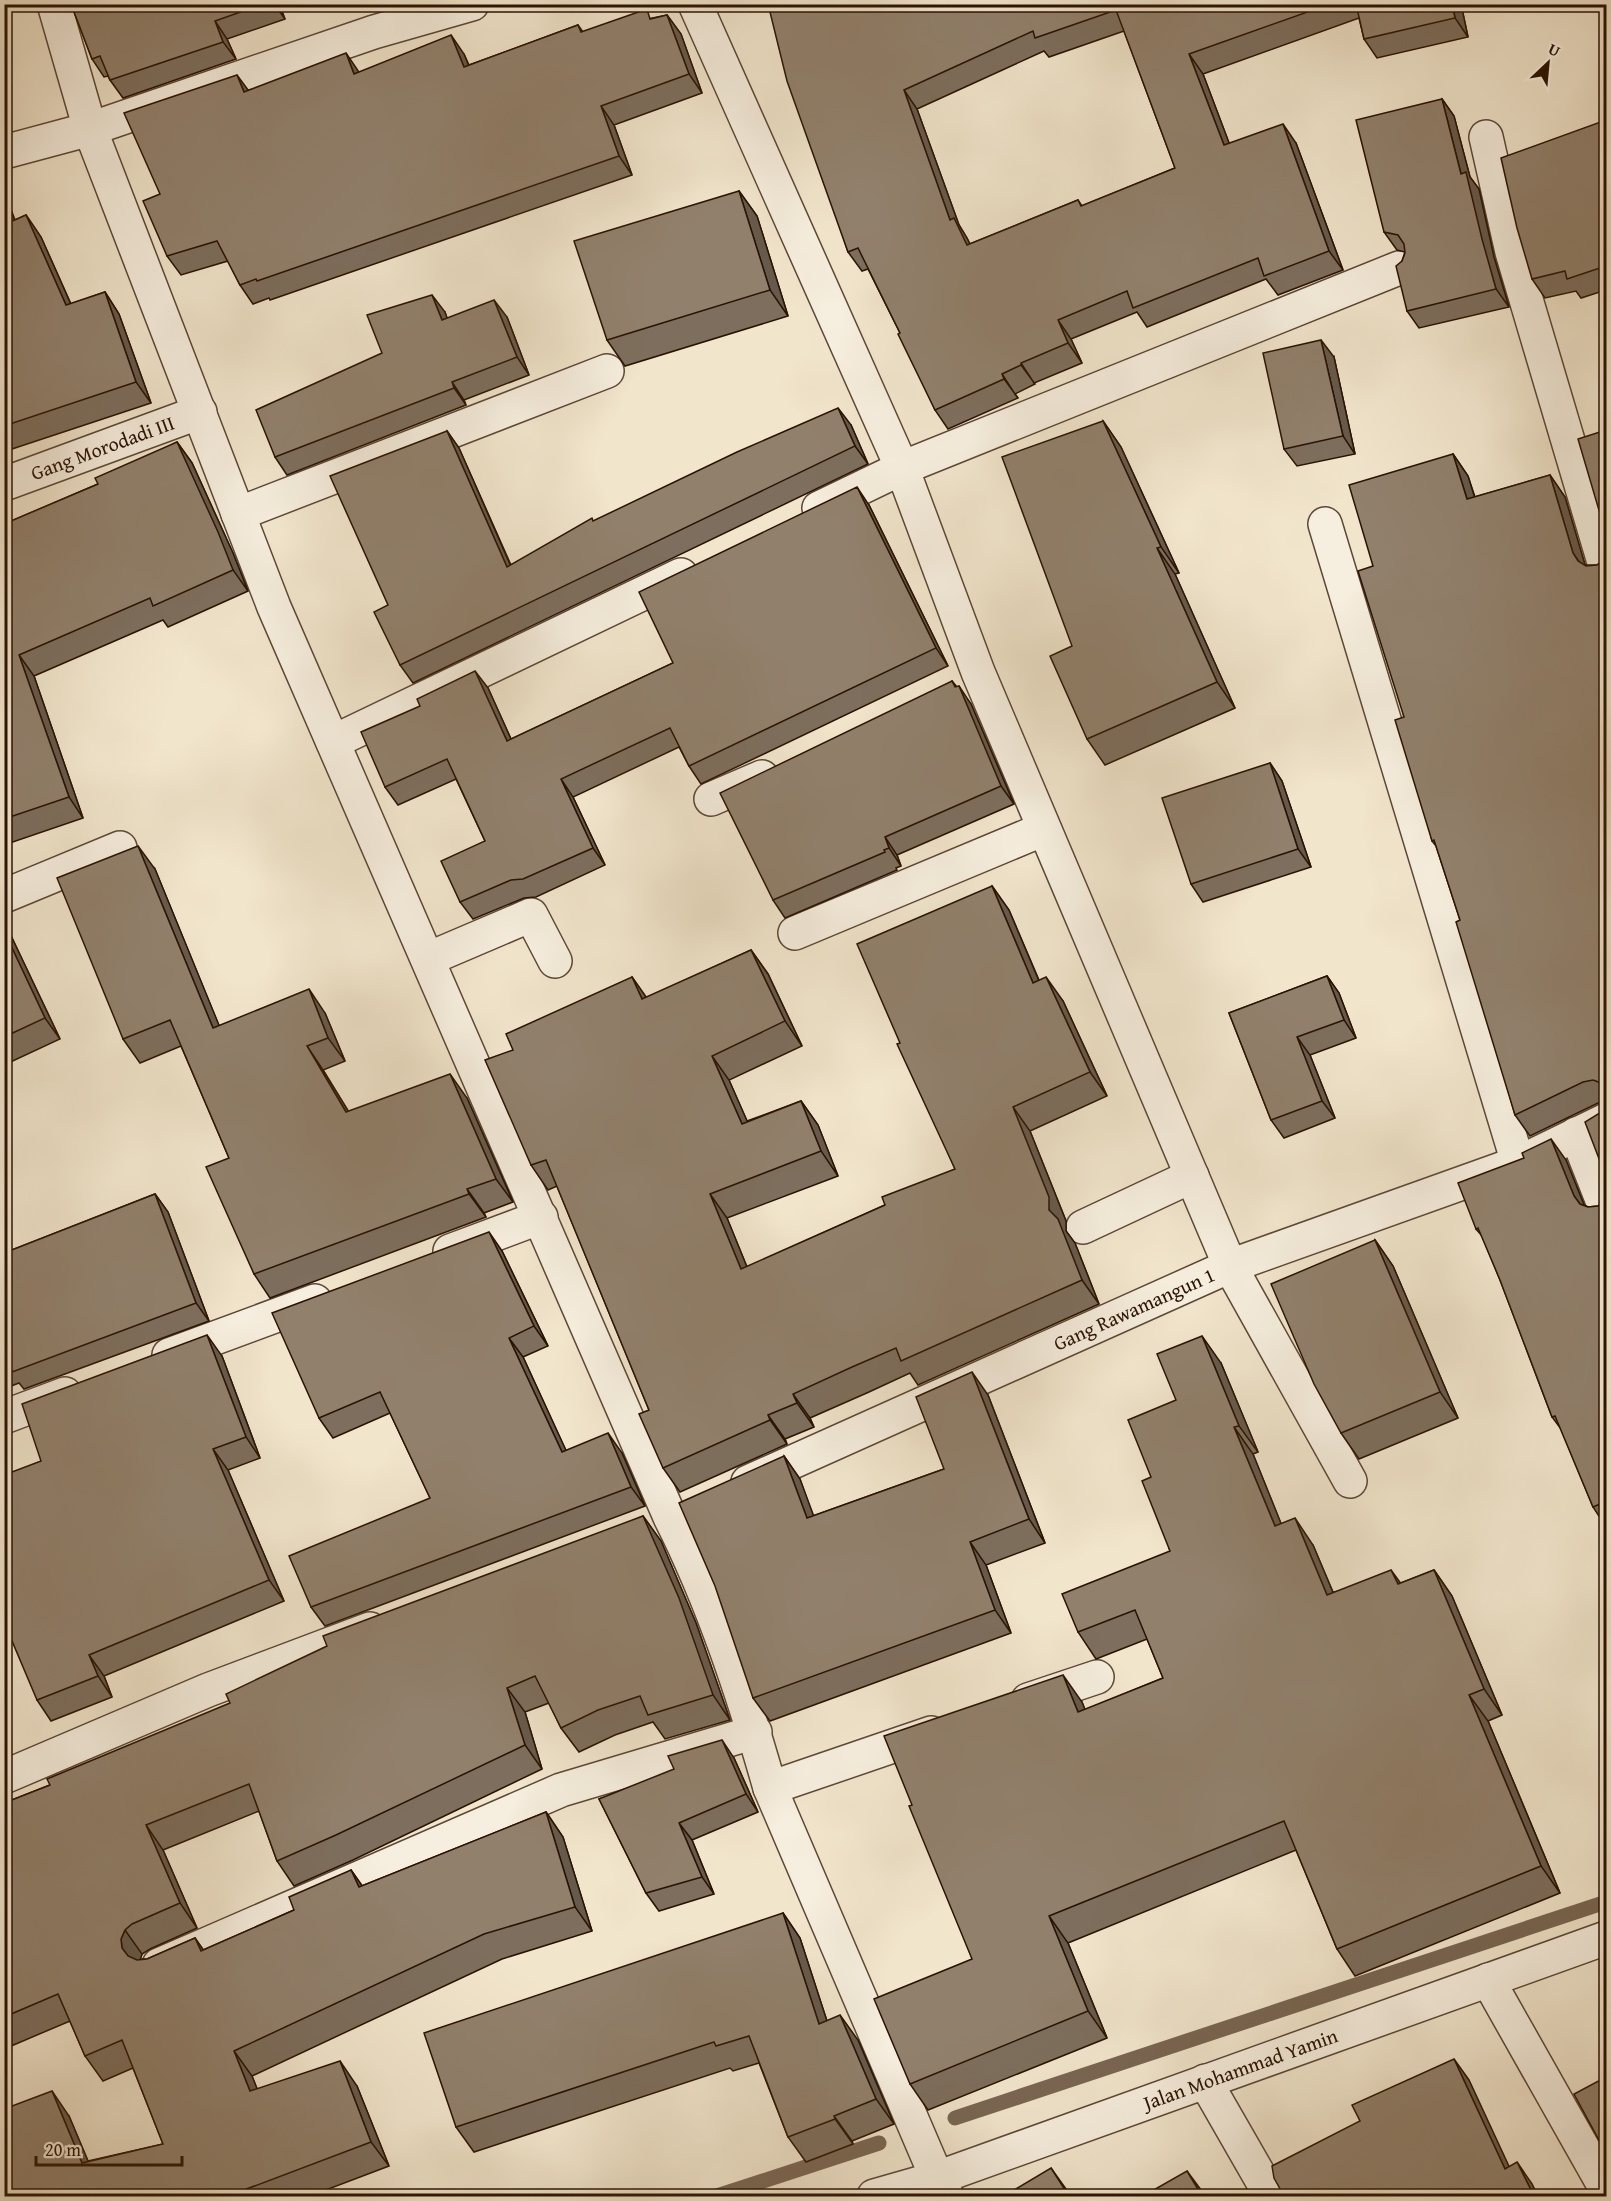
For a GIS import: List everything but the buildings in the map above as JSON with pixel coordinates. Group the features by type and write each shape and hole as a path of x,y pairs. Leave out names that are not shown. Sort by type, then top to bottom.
{"street":[{"path":"54,4 90,129 274,607 541,1217 681,1512 694,1564 754,1732 770,1788 942,2187"},
{"path":"4,152 90,129 374,32 472,4"},
{"path":"695,4 902,468 978,672 1230,1266 1350,1481"},
{"path":"1486,137 1512,252 1606,569"},
{"path":"794,520 902,468 1399,268"},
{"path":"238,514 607,371"},
{"name":"Gang Morodadi III","path":"4,484 200,412"},
{"path":"1325,524 1518,1163"},
{"path":"333,742 708,561"},
{"path":"947,687 978,672"},
{"path":"711,799 789,764"},
{"path":"795,933 1044,829"},
{"path":"4,896 120,848"},
{"path":"428,959 531,915 555,961"},
{"name":"Gang Rawamangun 1","path":"724,1493 1230,1266 1518,1163 1606,1120"},
{"path":"1576,1134 1606,1210"},
{"path":"1083,1227 1192,1176"},
{"path":"418,1263 541,1217"},
{"path":"139,1367 340,1292"},
{"path":"4,1416 94,1383"},
{"path":"637,1530 681,1512"},
{"path":"4,1778 208,1690 395,1620"},
{"path":"995,1711 1097,1677"},
{"path":"770,1788 962,1723"},
{"path":"157,1966 561,1790 754,1732"},
{"name":"Jalan Mohammad Yamin","path":"874,2196 942,2187 1205,2081 1606,1938"},
{"path":"1488,1980 1606,2189"},
{"path":"1205,2081 1271,2196"}],"waterway":[{"path":"955,2118 1606,1902"},
{"path":"717,2196 879,2143"}]}
